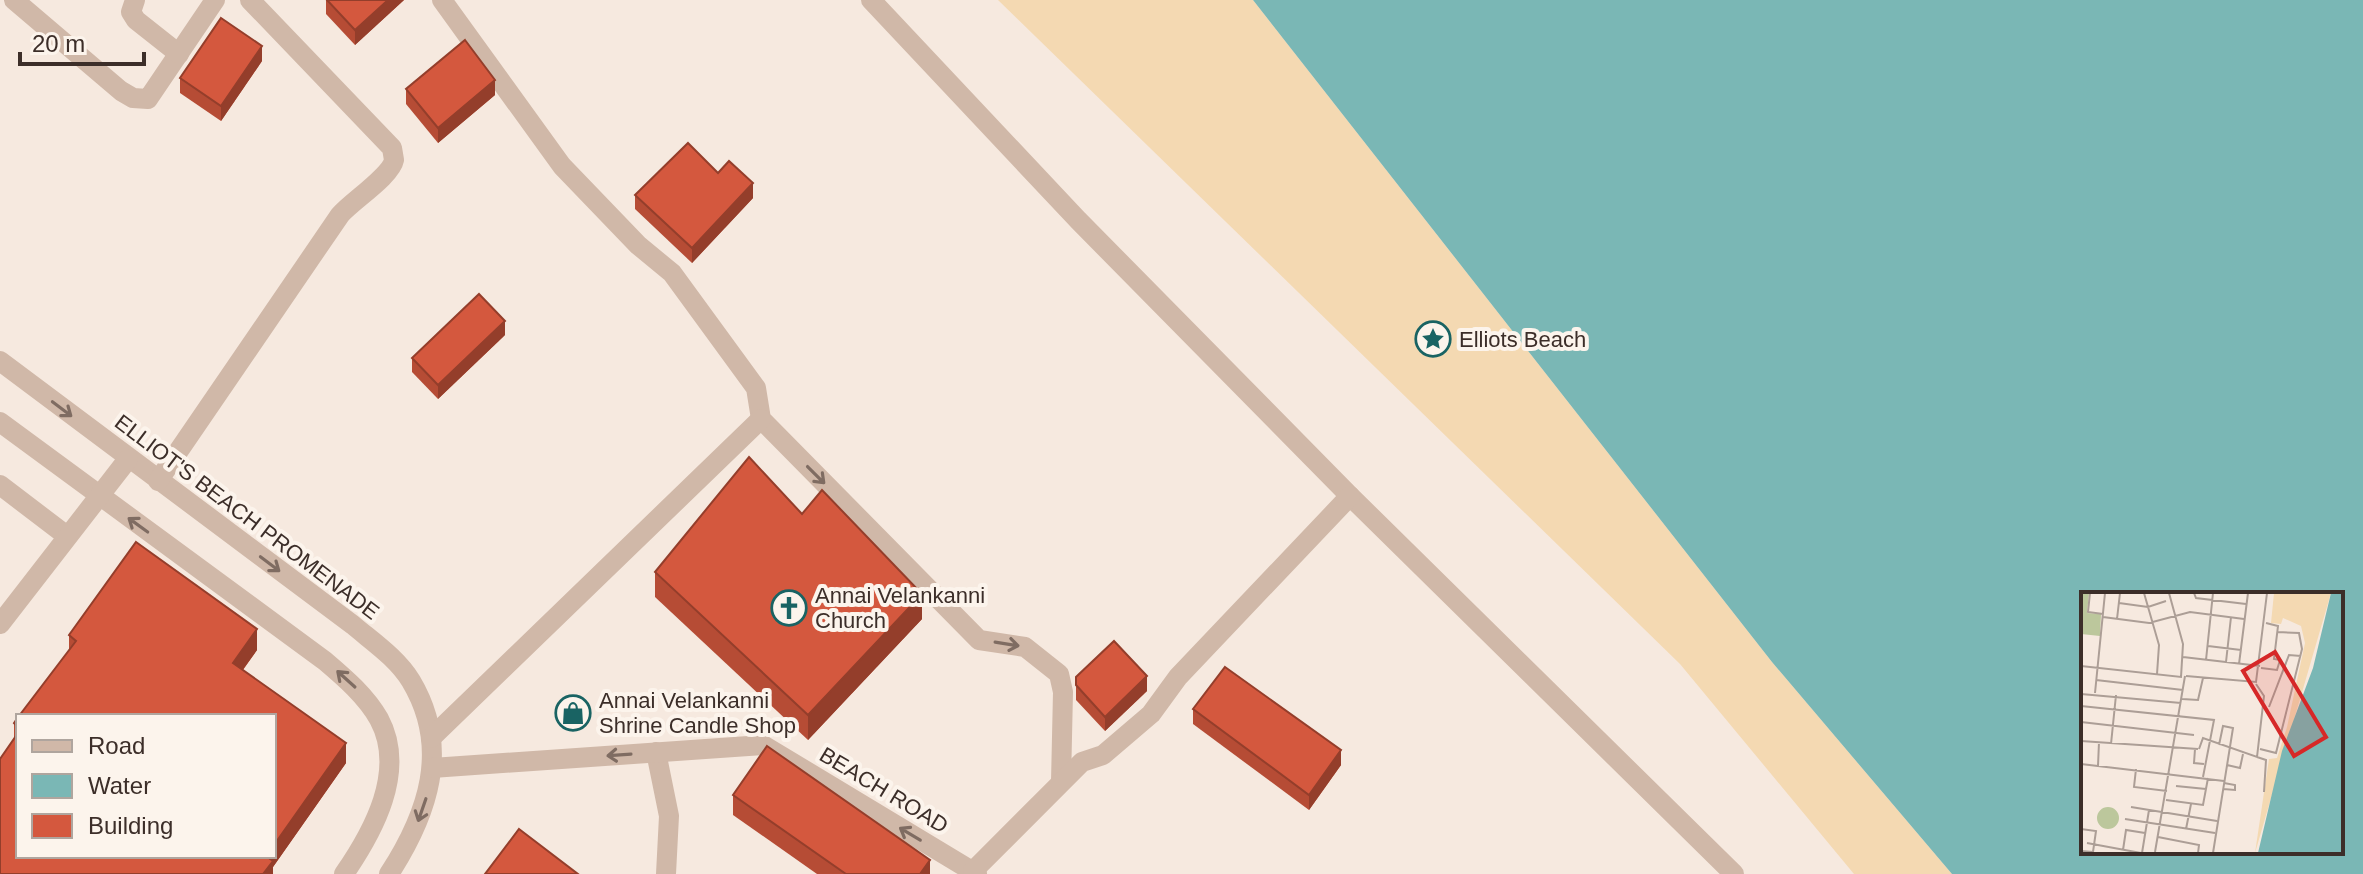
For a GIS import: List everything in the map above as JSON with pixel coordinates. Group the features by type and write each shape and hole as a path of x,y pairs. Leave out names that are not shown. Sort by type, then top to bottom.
{"street":[{"path":"14,0 121,91 133,98 148,99 215,0"},
{"path":"135,0 131,12 136,20 179,54"},
{"path":"158,481 340,215 389,171 394,160 392,148 250,0"},
{"path":"442,0 562,166 638,245 672,273 756,388 761,419 979,640 1025,647 1059,674 1063,692 1061,782"},
{"path":"871,0 1078,220 1350,496 1734,874"},
{"name":"ELLIOT'S BEACH PROMENADE","path":"0,361 386,651 410,680 424,710 431,738 432,768 425,806 410,841 389,874"},
{"path":"431,738 761,419"},
{"path":"0,422 325,661 356,688 380,720 390,762 384,798 371,828 344,874"},
{"path":"0,624 128,459"},
{"path":"0,485 67,536"},
{"path":"975,873 1082,762 1103,755 1151,714 1178,677 1350,496"},
{"name":"BEACH ROAD","path":"432,768 763,745 975,873"},
{"path":"656,752 669,816 666,874"}],"sand":[{"name":"Elliots Beach","path":"998,0 1253,0 1772,662 1952,874 1854,874 1680,664"}],"water":[{"path":"1253,0 2363,0 2363,874 1952,874 1772,662"}],"building":[{"path":"327,0 388,0 355,30"},
{"path":"221,18 262,46 221,106 180,78"},
{"path":"465,40 495,80 438,128 406,89"},
{"path":"688,143 718,173 729,161 753,183 692,248 635,195"},
{"path":"479,294 505,321 438,385 412,358"},
{"name":"Annai Velankanni Church","path":"749,457 802,514 822,490 922,594 808,715 655,572"},
{"path":"136,542 257,629 233,663 346,743 276,842 276,714 21,714 76,641 69,635"},
{"path":"1114,641 1147,676 1105,717 1076,685 1076,677"},
{"path":"1225,667 1341,750 1309,795 1193,709"},
{"path":"16,736 16,858 269,858 273,861 263,874 0,874 0,759"},
{"path":"767,746 930,860 920,874 846,874 733,795"},
{"path":"519,829 578,874 485,874"}],"place":[{"name":"Elliots Beach","path":"1433,339"},
{"name":"Annai Velankanni Church","path":"789,608"},
{"name":"Annai Velankanni Shrine Candle Shop","path":"573,713"}]}
